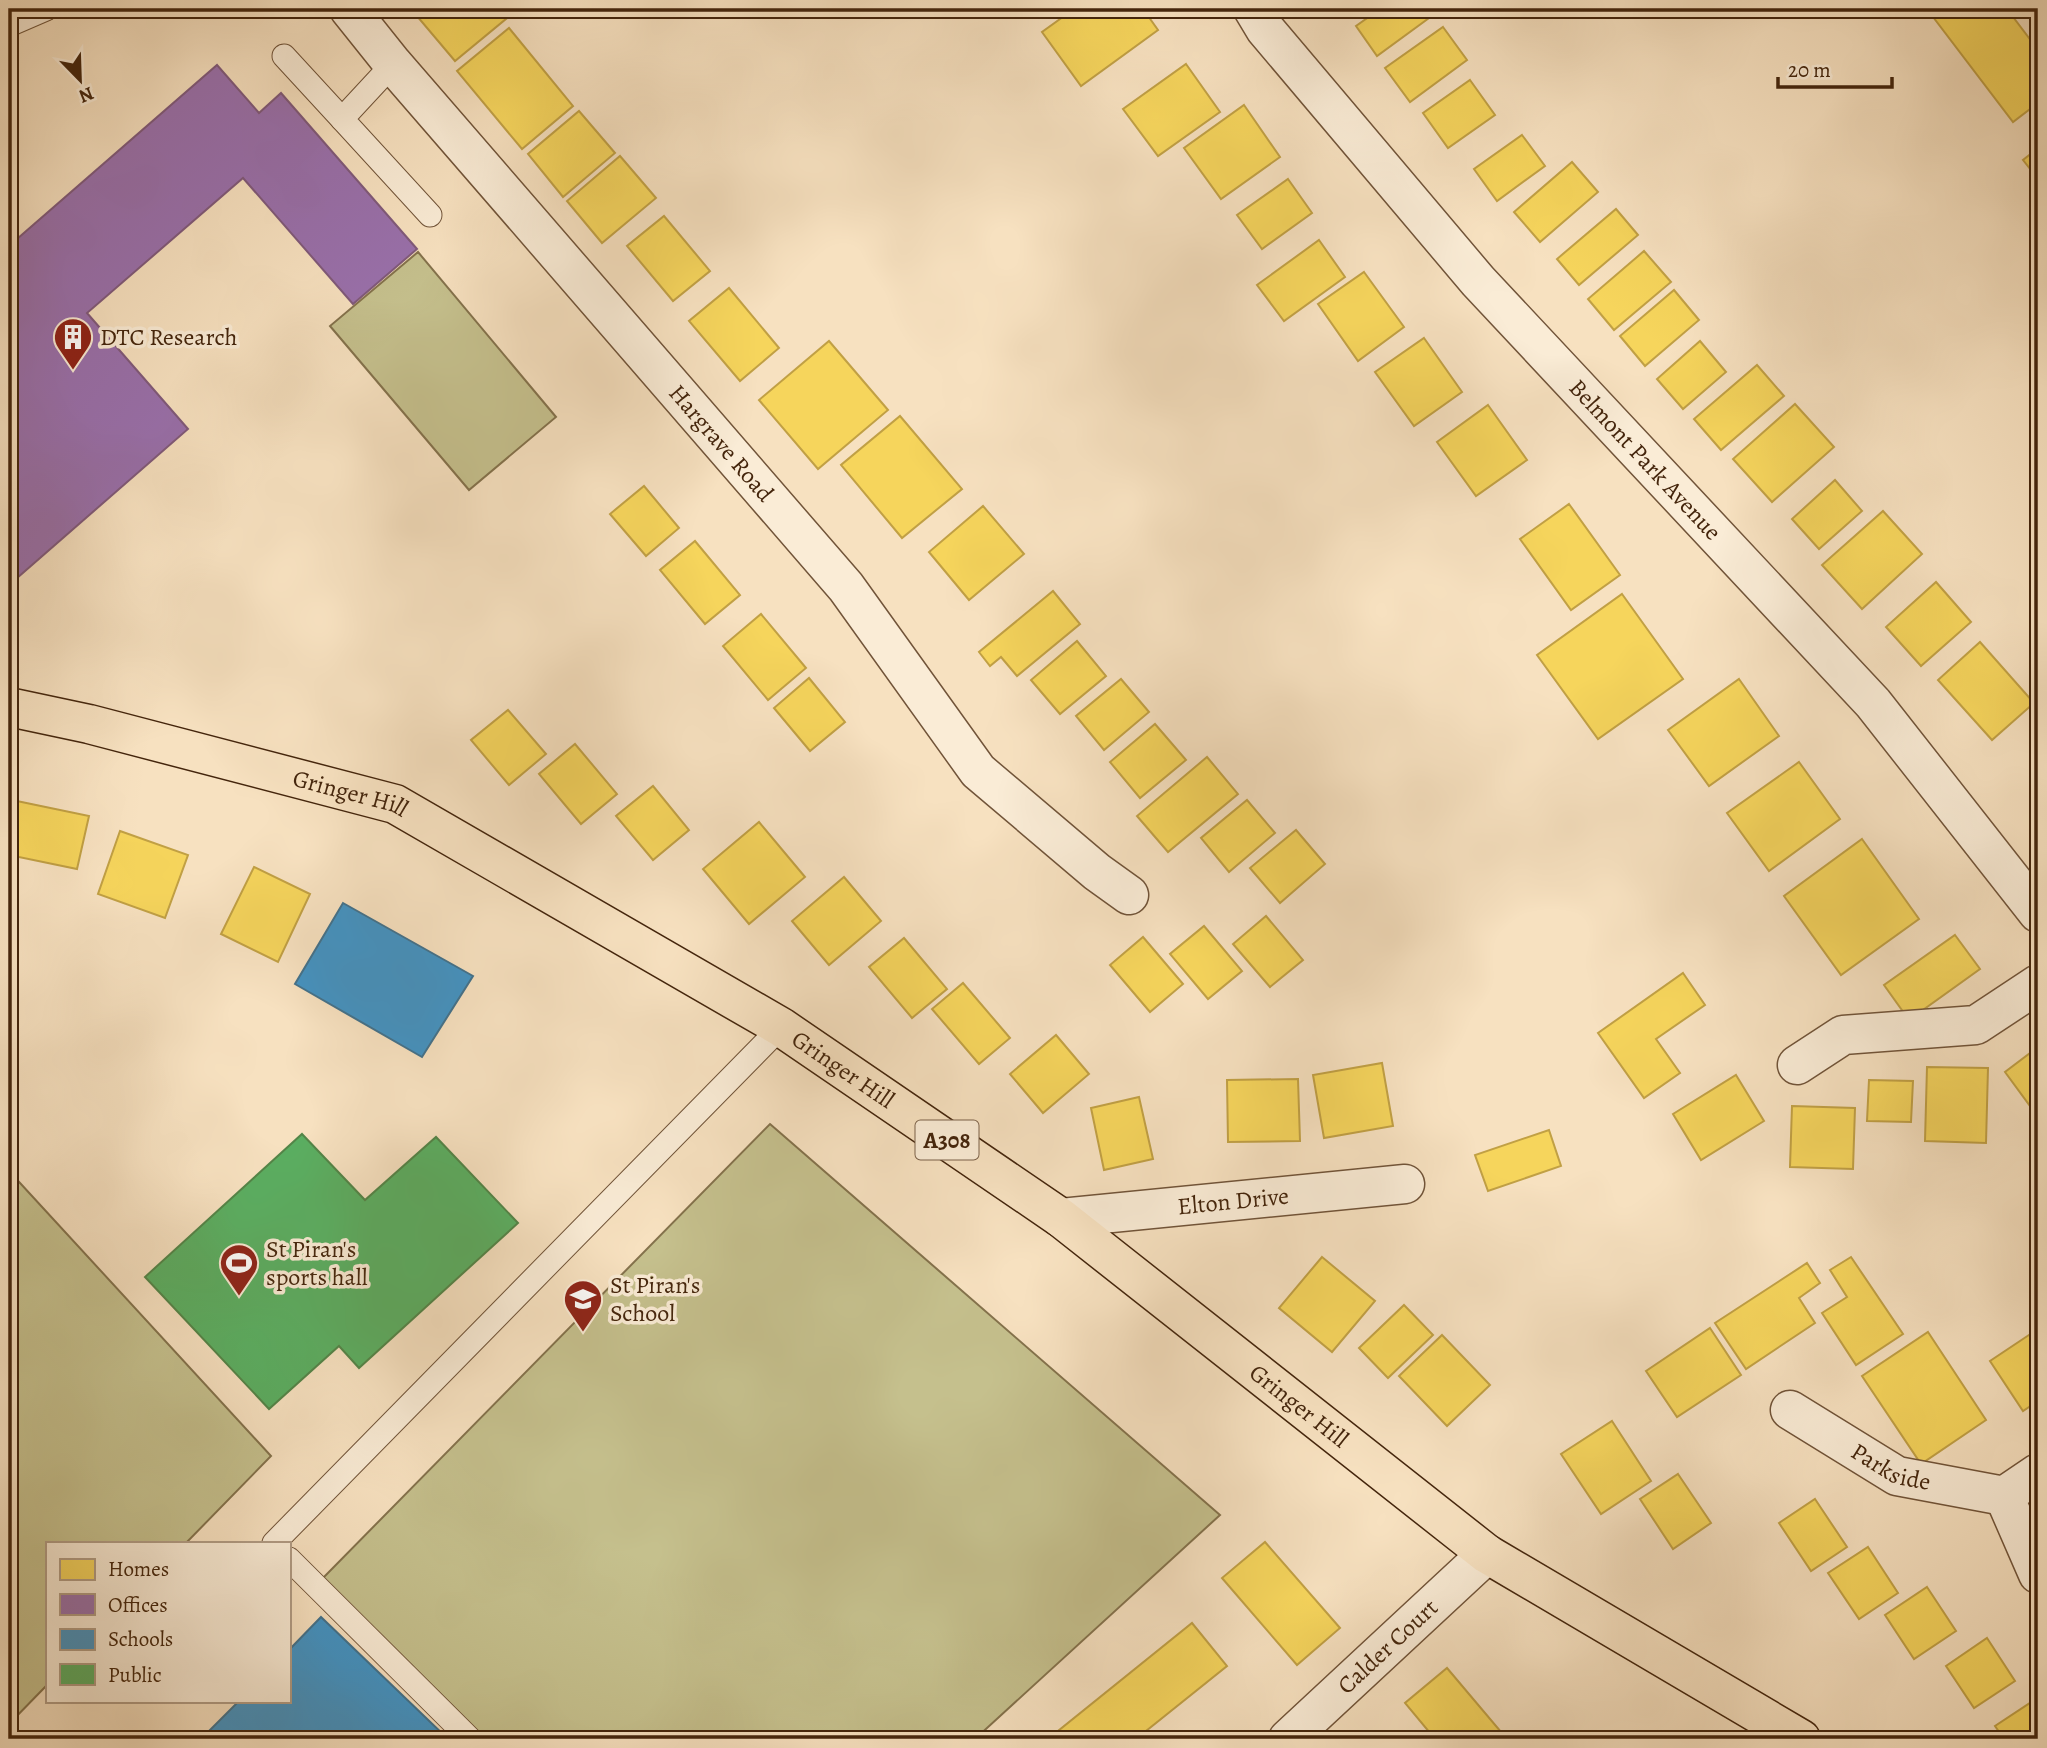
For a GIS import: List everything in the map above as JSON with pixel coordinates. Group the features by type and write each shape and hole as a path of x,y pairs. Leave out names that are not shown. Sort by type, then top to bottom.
{"main road":[{"name":"Gringer Hill","path":"9,707 89,724 395,804 781,1027 1061,1218 1487,1554 1786,1736"}],"street":[{"name":"Belmont Park Avenue","path":"1253,9 1273,40 1478,281 1873,703 2038,913"},
{"name":"Hargrave Road","path":"359,12 393,64 846,587 978,771 1088,882 1129,895"},
{"path":"1797,1065 1843,1035 1976,1025 2038,985"},
{"name":"Elton Drive","path":"1061,1218 1405,1184"},
{"name":"Parkside","path":"1790,1410 1897,1476 2004,1496"},
{"path":"2038,1473 2004,1496 2038,1574"},
{"name":"Calder Court","path":"1288,1739 1487,1554"}],"lane":[{"path":"9,25 46,9"},
{"path":"284,56 430,215"},
{"path":"342,119 393,64"},
{"path":"275,1542 781,1027"},
{"path":"290,1560 470,1739"}],"shaded area":[{"path":"418,252 556,417 469,490 330,326"},
{"path":"770,1124 1220,1515 975,1739 485,1739 322,1579"},
{"path":"9,1171 271,1456 187,1542 46,1542 46,1686 9,1724"}],"building: Homes":[{"path":"411,9 518,9 455,61"},
{"path":"1074,9 1143,9 1158,30 1081,86 1042,32"},
{"path":"1380,9 1423,9 1429,18 1377,56 1356,26"},
{"path":"1927,9 2007,9 2038,50 2038,103 2013,122"},
{"path":"1443,27 1467,60 1410,102 1385,68"},
{"path":"509,28 573,106 522,149 457,71"},
{"path":"1186,64 1220,112 1158,156 1123,109"},
{"path":"1470,80 1495,115 1448,148 1423,113"},
{"path":"1244,105 1280,157 1221,199 1184,148"},
{"path":"579,111 615,153 563,197 528,154"},
{"path":"1522,135 1545,166 1497,201 1474,169"},
{"path":"2038,148 2038,179 2023,160"},
{"path":"620,156 656,198 602,243 567,201"},
{"path":"1572,162 1598,192 1540,242 1514,212"},
{"path":"1288,179 1312,213 1262,249 1237,215"},
{"path":"1616,209 1638,235 1579,285 1557,259"},
{"path":"664,216 710,271 673,301 627,246"},
{"path":"1319,240 1345,277 1284,321 1257,285"},
{"path":"1644,251 1671,282 1614,330 1588,299"},
{"path":"1364,272 1404,327 1358,361 1318,304"},
{"path":"729,288 779,348 740,381 689,321"},
{"path":"1674,290 1699,320 1645,366 1620,336"},
{"path":"1424,338 1462,392 1414,426 1375,372"},
{"path":"829,341 888,410 818,469 759,400"},
{"path":"1700,341 1726,372 1683,409 1657,379"},
{"path":"1757,365 1784,396 1721,450 1694,419"},
{"path":"1795,404 1834,447 1772,502 1733,459"},
{"path":"1488,405 1527,460 1476,496 1437,442"},
{"path":"900,416 962,489 902,538 841,465"},
{"path":"1835,480 1862,511 1819,549 1792,519"},
{"path":"644,486 679,528 646,556 610,514"},
{"path":"1569,504 1620,575 1571,610 1520,539"},
{"path":"983,506 1024,554 969,600 929,552"},
{"path":"1883,511 1922,554 1862,609 1822,565"},
{"path":"695,541 740,595 705,624 660,570"},
{"path":"1936,582 1971,622 1921,666 1886,627"},
{"path":"1053,591 1080,624 1017,676 1001,657 990,666 979,652"},
{"path":"1622,594 1683,679 1598,739 1537,655"},
{"path":"761,614 806,668 768,700 723,646"},
{"path":"1077,641 1106,676 1060,714 1031,680"},
{"path":"1980,642 2034,703 1992,740 1938,680"},
{"path":"809,678 845,722 810,751 774,708"},
{"path":"1121,679 1149,712 1104,750 1076,716"},
{"path":"1739,679 1779,736 1709,786 1668,730"},
{"path":"508,710 546,754 509,785 471,740"},
{"path":"1155,724 1186,760 1140,798 1110,762"},
{"path":"575,744 617,794 581,824 539,774"},
{"path":"1207,757 1238,794 1168,852 1137,816"},
{"path":"1799,762 1840,819 1769,871 1727,813"},
{"path":"653,786 689,830 653,860 616,816"},
{"path":"12,800 89,816 77,869 9,855"},
{"path":"1247,800 1275,833 1229,872 1201,838"},
{"path":"759,822 805,877 749,924 703,869"},
{"path":"1296,830 1325,864 1280,903 1250,868"},
{"path":"120,831 188,855 165,918 98,894"},
{"path":"1862,839 1919,919 1841,975 1784,896"},
{"path":"254,867 310,894 278,962 221,934"},
{"path":"844,877 881,921 829,965 792,921"},
{"path":"1266,916 1303,960 1270,987 1233,944"},
{"path":"1204,926 1242,971 1208,999 1170,954"},
{"path":"1955,935 1980,969 1909,1020 1884,985"},
{"path":"1143,937 1183,984 1150,1012 1110,965"},
{"path":"904,938 947,989 912,1018 869,967"},
{"path":"1683,973 1705,1005 1656,1039 1680,1073 1644,1098 1598,1033"},
{"path":"963,983 1010,1038 979,1064 932,1009"},
{"path":"1056,1035 1089,1074 1043,1113 1010,1074"},
{"path":"2038,1047 2038,1117 2005,1072"},
{"path":"1382,1063 1393,1126 1324,1138 1313,1075"},
{"path":"1927,1067 1988,1068 1986,1143 1925,1141"},
{"path":"1736,1075 1764,1121 1701,1160 1673,1114"},
{"path":"1298,1079 1300,1141 1228,1142 1227,1080"},
{"path":"1869,1080 1913,1081 1911,1122 1867,1121"},
{"path":"1139,1097 1153,1159 1104,1170 1091,1108"},
{"path":"1792,1106 1855,1108 1853,1169 1790,1167"},
{"path":"1549,1130 1561,1166 1488,1191 1475,1155"},
{"path":"1322,1257 1375,1301 1332,1352 1279,1308"},
{"path":"1851,1257 1903,1334 1856,1365 1822,1313 1847,1297 1830,1270"},
{"path":"1807,1263 1820,1283 1799,1298 1815,1323 1746,1369 1715,1323"},
{"path":"1404,1305 1433,1335 1388,1378 1359,1348"},
{"path":"1710,1328 1741,1375 1677,1417 1646,1371"},
{"path":"2038,1329 2038,1401 2023,1411 1990,1361"},
{"path":"1928,1332 1986,1420 1921,1464 1862,1376"},
{"path":"1442,1335 1490,1385 1447,1426 1399,1376"},
{"path":"1612,1421 1651,1481 1601,1514 1561,1454"},
{"path":"1678,1474 1711,1523 1673,1549 1640,1499"},
{"path":"1815,1499 1847,1547 1811,1571 1779,1523"},
{"path":"1265,1542 1340,1628 1297,1665 1222,1578"},
{"path":"1868,1547 1898,1593 1859,1619 1828,1573"},
{"path":"1927,1587 1956,1631 1914,1659 1885,1615"},
{"path":"1192,1623 1227,1666 1136,1739 1064,1739 1058,1731"},
{"path":"1987,1638 2015,1681 1974,1708 1946,1666"},
{"path":"1447,1668 1507,1739 1435,1739 1405,1703"},
{"path":"2036,1699 2038,1739 2004,1739 1995,1726"}],"building: Offices":[{"name":"DTC Research","path":"217,65 259,113 281,93 417,249 353,304 243,178 87,313 188,429 9,585 9,246"}],"building: Schools":[{"path":"343,903 473,976 422,1057 295,984"},
{"path":"321,1617 448,1739 201,1739 238,1702 290,1702 290,1649"}],"building: Public":[{"path":"302,1134 365,1200 436,1137 518,1223 359,1368 339,1346 269,1409 145,1277"}],"place":[{"name":"DTC Research","path":"73,371"},
{"name":"St Piran's sports hall","path":"239,1297"},
{"name":"St Piran's School","path":"583,1333"}]}
